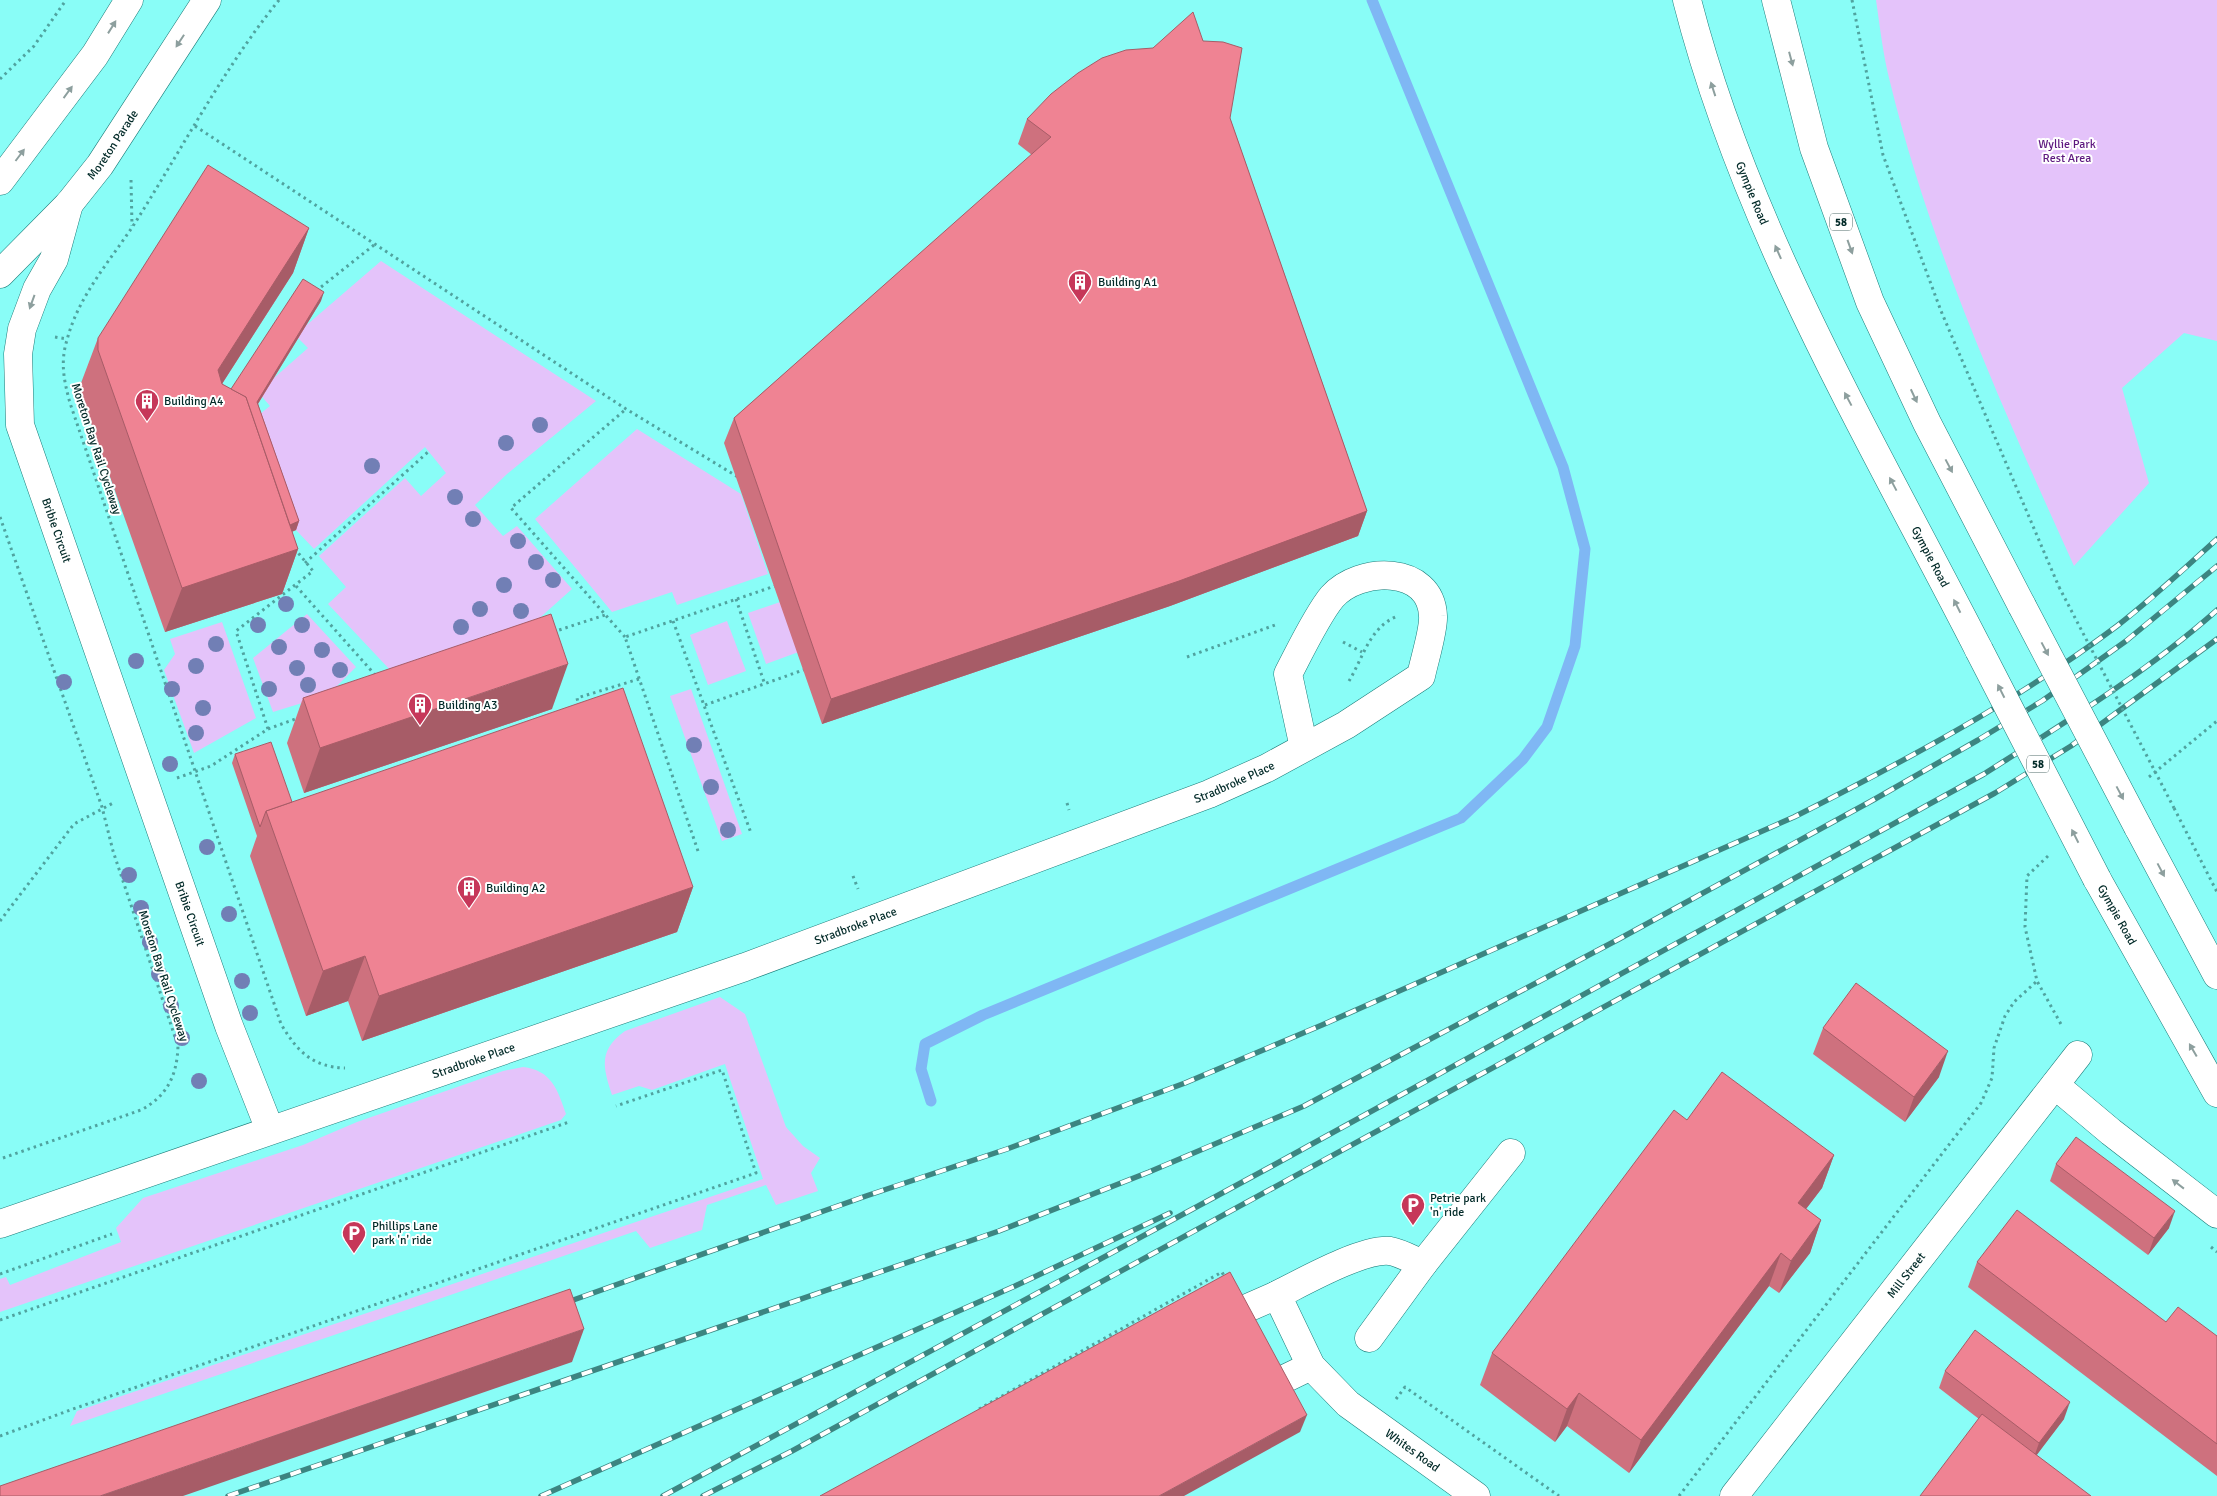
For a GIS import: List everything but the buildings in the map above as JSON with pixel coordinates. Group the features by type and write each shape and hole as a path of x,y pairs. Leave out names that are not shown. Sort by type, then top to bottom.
{"main road":[{"path":"0,181 95,55 129,0"},
{"name":"Moreton Parade","path":"0,274 69,204 130,122 208,0"},
{"name":"Gympie Road","path":"1687,0 1696,38 1728,135 1792,284 1834,371 2098,879 2217,1092"},
{"name":"58","path":"1776,0 1814,148 1870,302 1926,423 2217,975"},
{"name":"Bribie Circuit","path":"69,204 54,259 37,290 22,329 18,354 20,425 223,1007 270,1130"},
{"name":"Bribie Circuit","path":"0,401 20,425"},
{"name":"Stradbroke Place","path":"270,1130 745,967 1209,794 1267,768 1304,748 1346,725 1421,676 1434,616 1428,595 1411,580 1384,574 1353,580 1332,597 1288,674 1304,748"},
{"name":"Mill Street","path":"1734,1496 2078,1055"},
{"path":"2055,1085 2111,1132 2217,1214"},
{"path":"0,1224 270,1130"},
{"path":"1369,1338 1423,1264 1511,1153"},
{"path":"1239,1312 1332,1268 1379,1251 1392,1252 1423,1264"},
{"name":"Whites Road","path":"1277,1295 1311,1366 1348,1404 1476,1496"},
{"path":"1274,1384 1311,1366"}],"path":[{"path":"0,79 34,46 66,0"},
{"name":"Moreton Bay Rail Cycleway","path":"279,0 263,20 89,291 67,339 62,362 70,403 281,1024 299,1050 311,1060 325,1065 350,1068"},
{"path":"1852,0 1883,155 1941,311 2060,588 2217,892"},
{"path":"195,126 626,409 745,482"},
{"path":"311,294 374,245"},
{"path":"626,409 511,508 625,637 698,851"},
{"path":"306,563 428,452"},
{"name":"Moreton Bay Rail Cycleway","path":"0,517 102,806 113,851 178,1046 178,1064 166,1091 148,1106 0,1159"},
{"path":"268,729 236,631 313,572 289,542"},
{"path":"625,637 779,585"},
{"path":"296,586 379,680"},
{"path":"736,600 765,684"},
{"path":"550,633 605,615"},
{"path":"673,621 706,705 751,833"},
{"path":"706,705 808,669"},
{"path":"581,715 577,698 640,679"},
{"path":"195,772 211,766 268,729 304,716"},
{"path":"2171,759 2217,721"},
{"path":"247,742 250,752"},
{"path":"0,922 74,824 102,806"},
{"path":"2049,855 2027,876 2025,927 2037,981 2078,1055"},
{"path":"853,876 860,897"},
{"path":"1679,1496 1981,1103 1992,1078 1994,1048 2005,1016 2014,1002 2037,981"},
{"path":"0,1436 72,1409 756,1173 722,1070 616,1106"},
{"path":"0,1320 569,1122"},
{"path":"0,1274 112,1234"},
{"path":"972,1413 1222,1272 1239,1312"},
{"path":"1377,1425 1405,1386 1559,1496"}],"green space":[{"name":"Wyllie Park Rest Area","path":"1876,0 2217,0 2217,341 2184,333 2122,388 2149,483 2074,566 1995,388 1926,206 1890,82"},
{"path":"381,261 596,401 507,474 475,505 503,536 517,526 572,589 534,623 392,672 328,604 346,587 319,556 405,478 421,496 446,473 425,447 314,549 296,530 256,417 270,406 258,392 308,348 295,335"},
{"path":"637,429 741,494 768,574 677,605 672,592 612,612 535,519"},
{"path":"786,600 804,650 766,664 748,613"},
{"path":"307,614 356,667 328,695 273,712 253,658"},
{"path":"727,621 746,671 708,685 690,635"},
{"path":"222,622 256,718 194,753 164,670 175,654 170,639"},
{"path":"691,689 742,834 722,841 670,696"},
{"path":"720,997 745,1014 786,1127 803,1146 820,1158 811,1173 818,1191 776,1205 766,1185 707,1205 702,1230 650,1248 636,1231 70,1426 77,1411 763,1179 725,1064 652,1090 639,1086 612,1095 606,1076 605,1060 607,1052 616,1038 625,1031"},
{"path":"523,1067 541,1072 552,1083 557,1090 566,1114 561,1120 0,1312 0,1279 6,1277 10,1285 121,1242 116,1228 143,1198 303,1145 357,1122 503,1071"}],"waterway":[{"path":"931,1101 921,1069 925,1044 983,1015 1461,818 1523,759 1547,727 1575,646 1585,549 1563,467 1372,0"}],"railway":[{"path":"562,1304 866,1196 1007,1149 1185,1083 1322,1025 1794,817 1919,752 2040,680 2130,616 2217,539"},
{"path":"228,1496 999,1231 1149,1172 1304,1106 1619,939 1875,799 1978,740 2042,701 2126,641 2217,566"},
{"path":"663,1496 1272,1166 1984,774 2133,676 2217,610"},
{"path":"703,1496 792,1451 1995,793 2071,746 2217,639"},
{"path":"541,1496 1015,1286 1170,1213"}],"place":[{"name":"Building A1","path":"1080,303"},
{"name":"Building A4","path":"147,422"},
{"name":"Building A3","path":"420,726"},
{"name":"Building A2","path":"469,909"},
{"name":"Petrie park 'n' ride","path":"1413,1226"},
{"name":"Phillips Lane park 'n' ride","path":"354,1254"}]}
